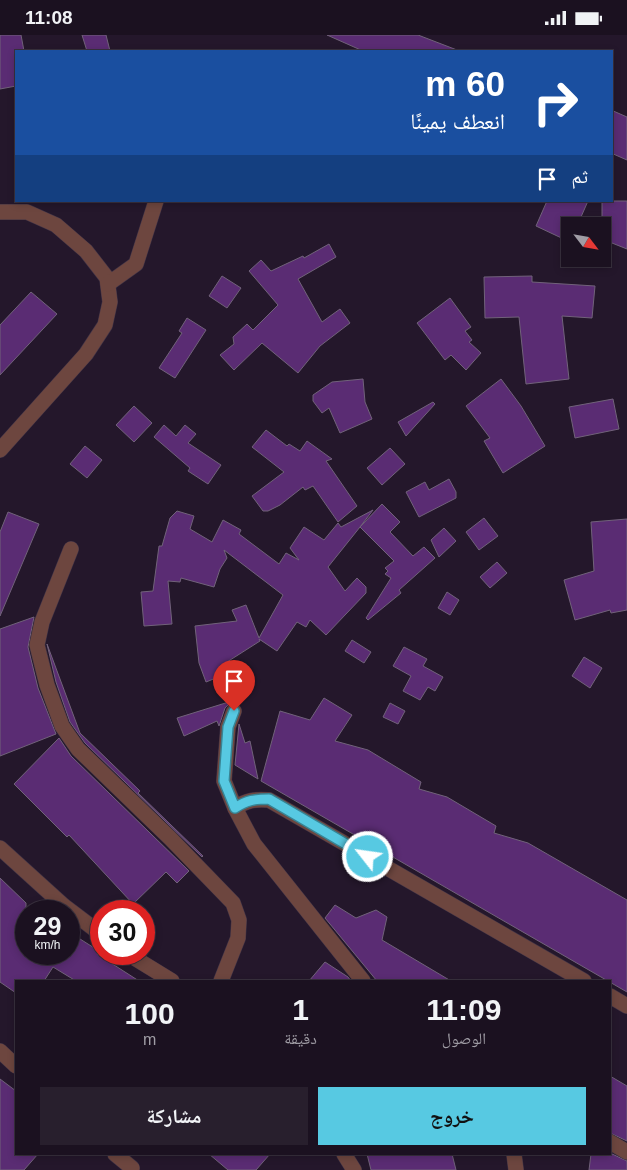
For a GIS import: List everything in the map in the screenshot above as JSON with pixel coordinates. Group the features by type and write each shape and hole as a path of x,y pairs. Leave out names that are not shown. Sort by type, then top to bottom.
{"street":[{"path":"108,284 136,264 156,202"},
{"path":"0,212 26,211 56,225 86,251 107,278 110,302 105,325 86,354 0,450"},
{"path":"71,549 42,622 37,645 47,685 62,726 78,749 233,903 239,920 238,937 221,980"},
{"path":"234,711 228,727 224,781 235,808 254,844 362,980"},
{"path":"235,808 245,801 269,799 582,980"},
{"path":"0,848 64,906 90,926"},
{"path":"146,965 170,980"},
{"path":"611,997 627,1006"},
{"path":"0,1051 15,1065"},
{"path":"611,1143 627,1152"},
{"path":"117,1155 133,1169"},
{"path":"345,1155 354,1170"},
{"path":"514,1155 516,1170"}],"building":[{"path":"0,35 21,35 24,50 15,50 15,86 0,89"},
{"path":"82,35 106,35 110,50 87,50"},
{"path":"327,35 418,35 457,50 361,50"},
{"path":"613,111 627,117 627,160 613,154"},
{"path":"627,201 627,249 611,243 611,217 602,217 602,202"},
{"path":"547,202 588,202 581,217 561,217 561,238 536,226"},
{"path":"329,244 336,257 298,279 322,322 340,309 350,323 320,346 298,373 262,343 234,370 220,355 234,344 233,337 247,324 253,330 278,305 249,271 261,260 271,271 303,256 304,258"},
{"path":"222,276 241,288 227,308 209,296"},
{"path":"532,276 532,282 595,286 592,318 562,316 569,379 526,384 519,317 485,318 484,277"},
{"path":"31,292 57,314 0,375 0,325"},
{"path":"450,298 471,327 465,331 472,340 469,342 481,353 466,370 451,355 445,360 417,323"},
{"path":"187,318 206,330 175,378 159,368 182,333 179,331"},
{"path":"363,379 365,402 372,419 340,433 329,408 322,413 313,401 313,395 332,382"},
{"path":"501,379 521,406 545,446 503,473 484,441 490,438 466,406"},
{"path":"613,399 619,429 575,438 569,407"},
{"path":"433,402 435,404 406,436 398,422"},
{"path":"134,406 152,423 134,442 116,425"},
{"path":"164,425 176,436 185,425 196,434 188,443 221,465 208,484 188,471 190,468 154,437"},
{"path":"266,430 287,446 289,444 300,451 307,441 332,459 326,461 357,506 338,522 313,486 305,490 303,487 280,505 268,511 263,511 252,496 284,472 252,447"},
{"path":"85,446 102,460 87,478 70,464"},
{"path":"390,448 405,464 382,485 367,468"},
{"path":"449,479 456,492 456,498 419,517 406,492 425,482 429,490"},
{"path":"382,504 400,522 390,532 413,556 424,547 435,558 399,590 401,593 368,620 366,618 391,578 385,574 388,571 385,568 394,561 360,527"},
{"path":"373,510 328,567 345,591 357,578 366,587 366,593 326,635 310,620 306,627 297,622 277,651 259,639 260,641 227,662 231,672 206,682 199,663 195,626 237,621 232,610 246,605 259,638 283,595 224,550 227,558 220,569 214,587 181,578 180,582 168,581 172,624 144,626 141,592 153,591 159,546 162,546 170,518 177,511 194,516 190,529 212,542 223,520 241,530 239,534 279,564 286,553 299,560 290,548 304,527 324,540 338,523 341,527"},
{"path":"8,512 39,524 0,616 0,532"},
{"path":"484,518 498,536 479,550 466,532"},
{"path":"627,519 627,610 611,613 610,610 575,620 564,580 594,571 591,522"},
{"path":"444,528 456,541 439,557 431,540"},
{"path":"497,562 507,573 490,588 480,577"},
{"path":"447,592 459,600 450,615 438,608"},
{"path":"34,617 28,647 38,688 56,734 0,756 0,629"},
{"path":"352,640 371,652 364,663 345,651"},
{"path":"47,644 80,733 140,791 138,793 202,857 85,743 70,722 56,682"},
{"path":"404,647 427,659 423,666 443,677 435,691 428,687 420,700 403,691 411,676 393,666"},
{"path":"584,657 602,668 590,688 572,676"},
{"path":"324,698 352,715 335,741 368,750 421,782 419,789 447,797 496,826 494,833 528,843 627,900 627,992 611,983 611,980 606,980 261,781 280,711 310,720"},
{"path":"232,701 225,708 219,726 217,721 184,736 177,718"},
{"path":"390,703 405,711 398,724 383,717"},
{"path":"239,724 245,743 250,741 258,779 235,765"},
{"path":"59,738 71,756 189,871 177,883 166,872 137,900 129,900 69,835 67,837 14,784"},
{"path":"0,878 23,900 15,900 15,965 80,965 80,939 90,945 90,965 114,965 137,980 74,980 53,967 45,980 15,980 15,992 0,982"},
{"path":"335,905 356,918 376,910 387,917 382,940 449,980 376,980 325,918"},
{"path":"325,962 350,980 310,980"},
{"path":"611,1077 627,1086 627,1141 611,1133"},
{"path":"0,1079 15,1090 15,1155 37,1155 24,1170 0,1170"},
{"path":"611,1153 627,1161 627,1170 589,1170 591,1155 611,1155"},
{"path":"210,1155 269,1155 256,1170 228,1170"},
{"path":"367,1155 452,1155 456,1170 371,1170"}],"route":[{"path":"234,711 228,727 224,758 224,781 235,808 245,801 269,799 368,857"}]}
